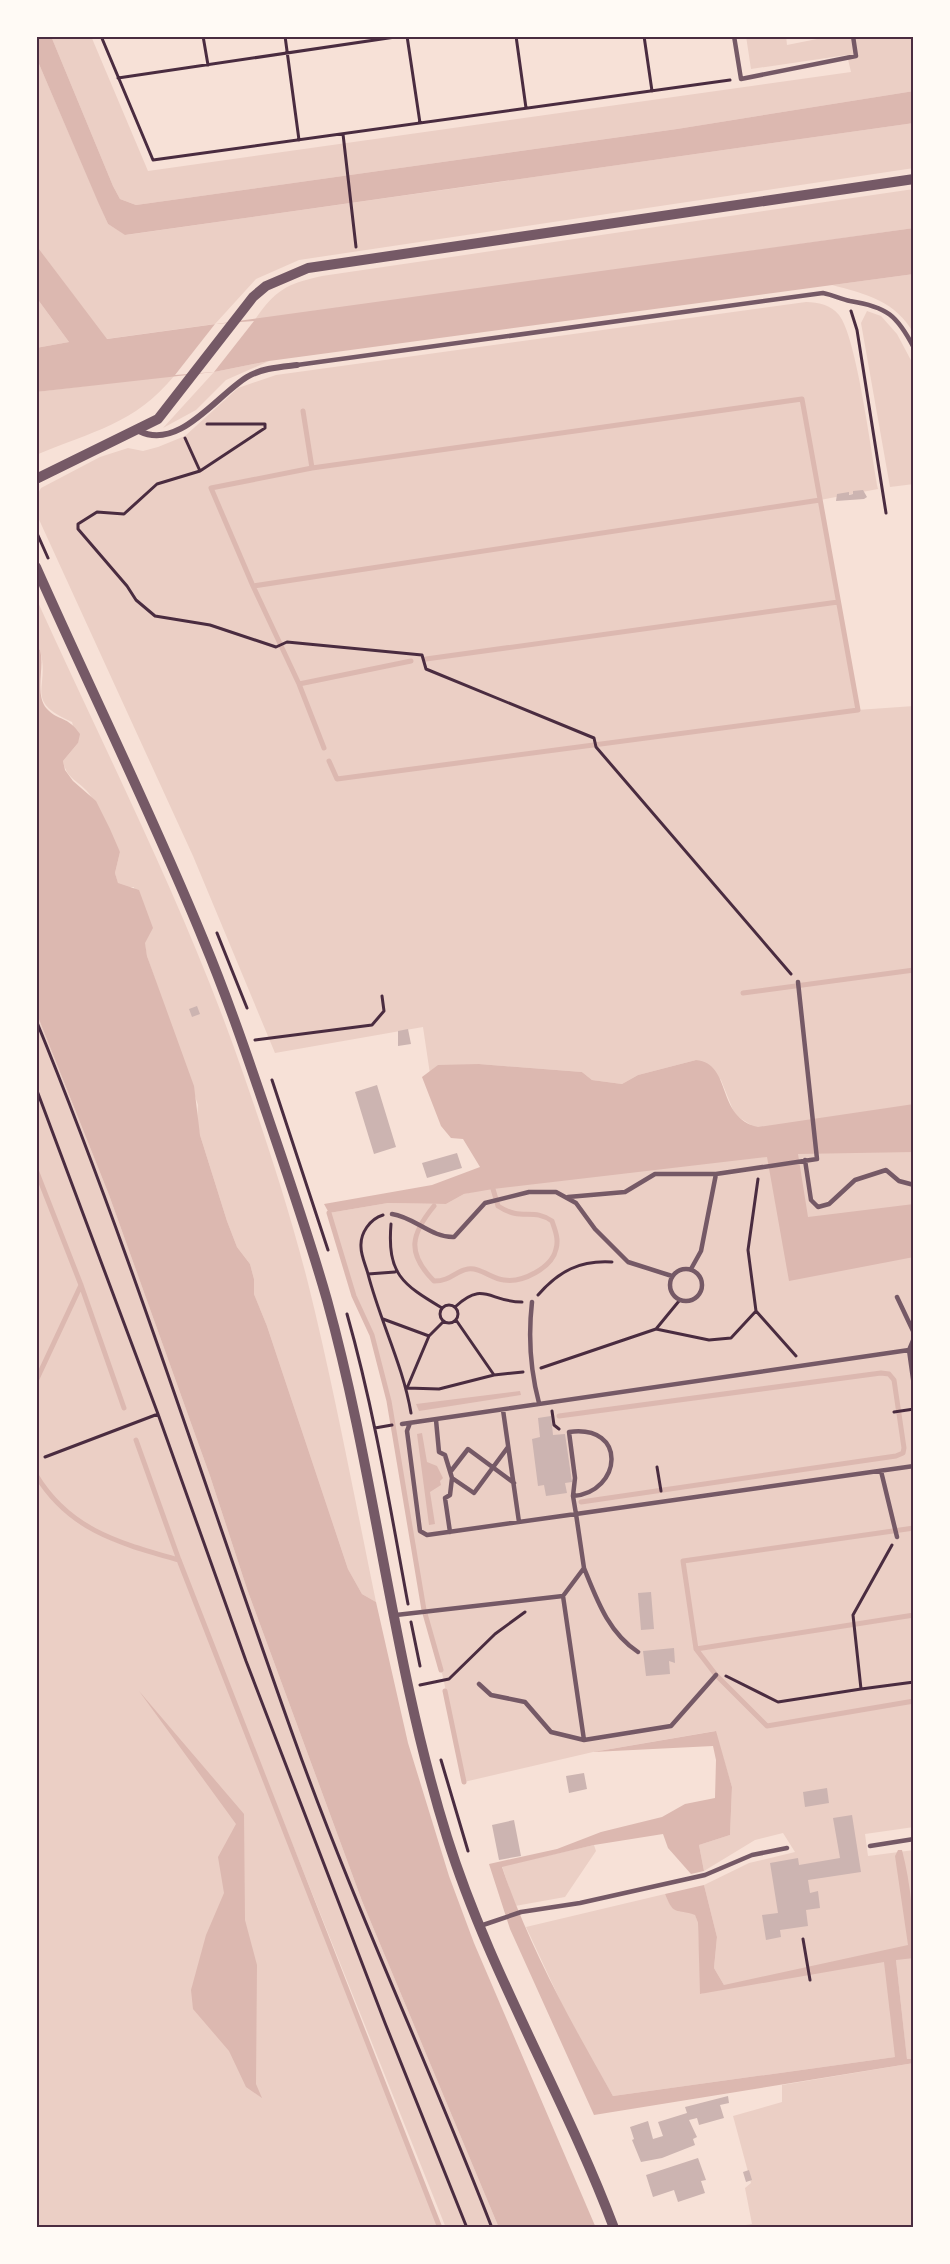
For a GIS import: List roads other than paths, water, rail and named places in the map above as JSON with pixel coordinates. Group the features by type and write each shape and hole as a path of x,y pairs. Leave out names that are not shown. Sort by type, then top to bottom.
{"street":[{"path":"36,479 158,419 194,376 253,297 266,286 308,267 914,179"},
{"path":"139,430 150,436 169,435 203,414 228,390 250,375 297,365"},
{"path":"36,567 202,936 283,1161 324,1289 344,1364 406,1688 447,1839 479,1926 596,2181 614,2228"}],"lane":[{"path":"734,36 741,79 856,56 853,36"},
{"path":"297,365 823,293 848,300 869,302 887,312 904,328 914,348"},
{"path":"568,1197 625,1192 655,1174 716,1174 816,1159 818,1156 798,982"},
{"path":"802,1161 811,1200 818,1207 829,1204 855,1180 886,1170 899,1181 914,1185"},
{"path":"691,1269 701,1251 716,1174"},
{"path":"392,1214 415,1221 438,1235 454,1236 485,1203 529,1192 556,1192 568,1197 628,1262 672,1276"},
{"path":"691,1269 702,1282 702,1290 690,1302 679,1301 670,1289 672,1276 677,1270 691,1269"},
{"path":"897,1297 914,1333"},
{"path":"532,1302 531,1371 538,1403"},
{"path":"914,1338 909,1350 914,1386"},
{"path":"402,1424 909,1350"},
{"path":"503,1410 519,1522"},
{"path":"436,1420 439,1452 445,1455 452,1478 450,1495 445,1498 450,1532"},
{"path":"410,1423 407,1431 420,1531 427,1535 914,1466"},
{"path":"573,1496 587,1495 600,1486 609,1468 611,1452 602,1436 593,1432 569,1432 575,1478 573,1496 584,1568 612,1629 624,1643 638,1652"},
{"path":"452,1478 474,1493 508,1446"},
{"path":"451,1471 468,1449 514,1483"},
{"path":"881,1471 897,1537"},
{"path":"584,1568 563,1596 584,1740"},
{"path":"393,1616 409,1612 563,1596"},
{"path":"479,1684 491,1695 525,1702 552,1732 584,1740 671,1726 716,1675"},
{"path":"870,1846 914,1839"},
{"path":"479,1926 521,1912 705,1875 752,1855 788,1848"}],"waterway":[{"path":"253,586 211,488 312,468 802,399 858,710 337,779 329,761"},
{"path":"303,411 312,468"},
{"path":"324,748 299,684 253,586 820,500"},
{"path":"426,659 838,602"},
{"path":"299,684 411,661"},
{"path":"743,993 914,970"},
{"path":"36,1170 81,1285 124,1408"},
{"path":"434,1206 420,1226 415,1244 419,1261 434,1281 468,1269 504,1280 527,1277 543,1268 553,1256 557,1242 552,1221 538,1215 506,1211 498,1206 493,1189"},
{"path":"329,1213 354,1296 372,1335 389,1401 424,1610 441,1670"},
{"path":"36,1381 81,1285"},
{"path":"559,1416 881,1373 889,1374 894,1380 904,1448 903,1453 896,1456 581,1502"},
{"path":"136,1440 179,1560 440,2228"},
{"path":"36,1475 64,1510 81,1522 117,1540 179,1560"},
{"path":"914,1528 683,1561 696,1649 716,1675 767,1726 914,1701"},
{"path":"696,1649 914,1615"},
{"path":"445,1691 464,1782"}]}
